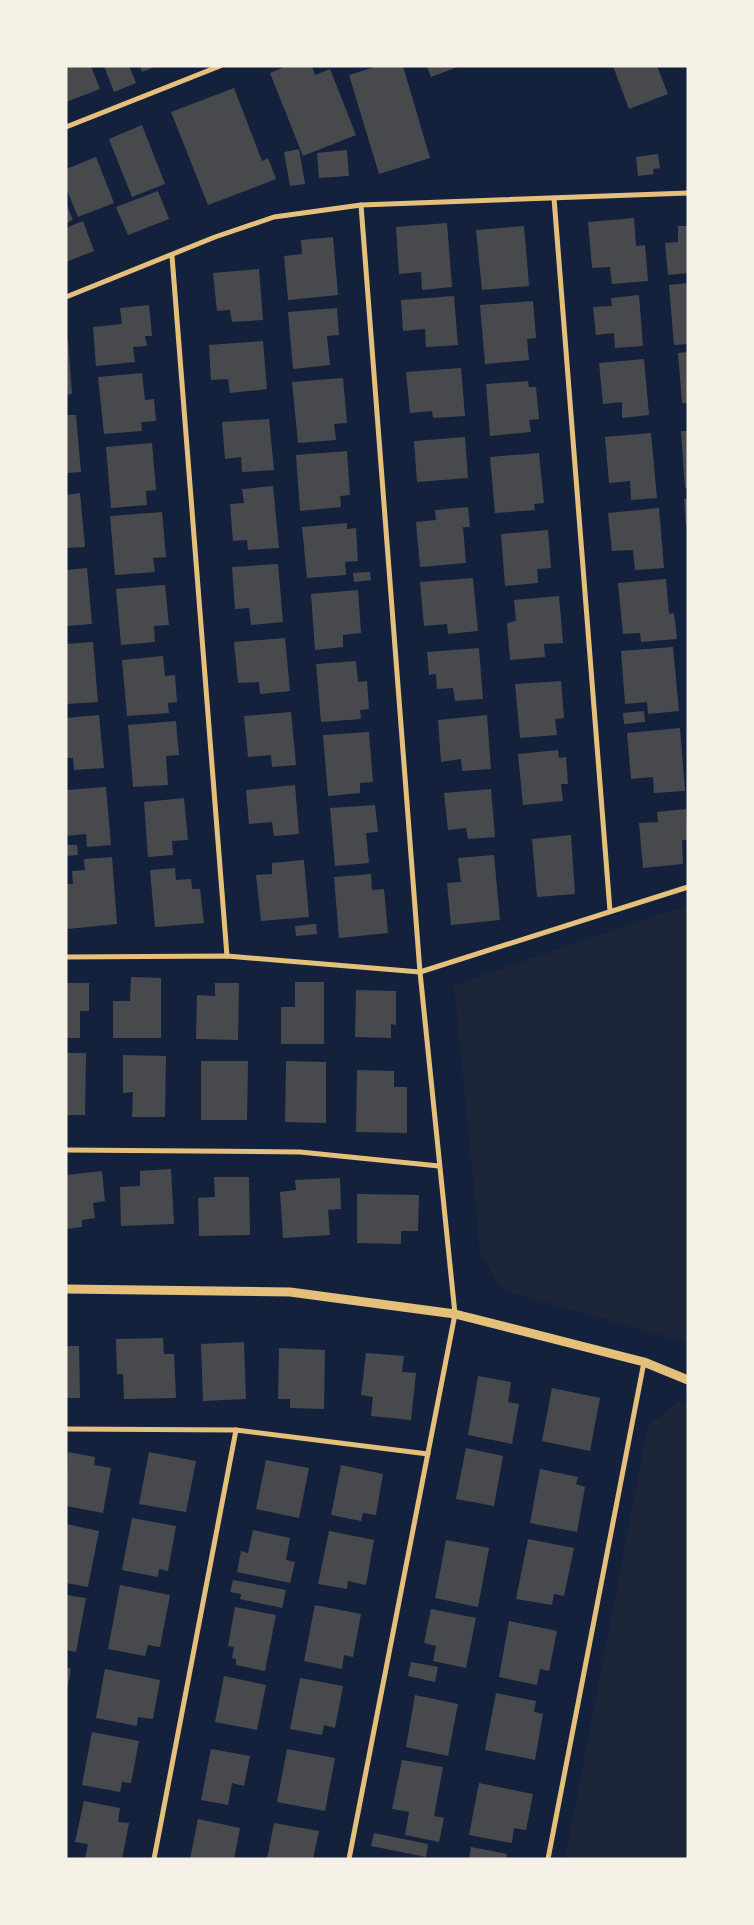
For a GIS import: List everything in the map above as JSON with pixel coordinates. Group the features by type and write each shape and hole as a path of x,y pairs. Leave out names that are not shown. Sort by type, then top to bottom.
{"street":[{"path":"66,127 220,66"},
{"path":"66,297 215,238 274,217 361,205 688,193"},
{"path":"554,198 610,912"},
{"path":"349,1859 454,1314 420,972 361,205"},
{"path":"172,256 227,956"},
{"path":"66,957 227,956 420,972 688,887"},
{"path":"66,1150 300,1152 439,1166"},
{"path":"66,1289 290,1292 454,1314 644,1362 688,1380"},
{"path":"548,1859 644,1362"},
{"path":"66,1429 236,1430 428,1454"},
{"path":"154,1859 236,1430"}],"shaded area":[{"path":"688,905 688,1343 502,1290 480,1253 454,985"},
{"path":"679,1401 688,1405 688,1859 565,1859 648,1426"}],"building":[{"path":"66,66 91,66 100,89 66,102"},
{"path":"104,66 129,66 136,83 114,92"},
{"path":"140,66 157,66 142,72"},
{"path":"287,66 312,66 315,75 330,69 356,135 303,156 270,73"},
{"path":"378,66 403,66 430,158 379,174 349,75"},
{"path":"427,66 460,66 431,77"},
{"path":"613,66 657,66 668,94 629,109"},
{"path":"234,88 262,161 268,158 276,179 208,205 171,112"},
{"path":"142,125 165,184 132,197 109,139"},
{"path":"299,149 305,184 290,186 284,152"},
{"path":"347,150 349,176 319,178 317,153"},
{"path":"658,154 660,168 653,169 654,174 638,176 636,157"},
{"path":"96,157 114,203 78,217 66,188 66,169"},
{"path":"158,191 169,219 128,235 116,207"},
{"path":"66,203 73,220 66,223"},
{"path":"634,218 636,246 645,245 648,281 612,284 610,267 592,268 588,222"},
{"path":"83,221 94,251 66,262 66,228"},
{"path":"447,223 452,287 422,290 421,272 399,274 396,227"},
{"path":"524,226 529,286 482,290 476,230"},
{"path":"678,226 688,226 688,273 668,275 665,243 678,242"},
{"path":"333,237 338,295 288,300 284,256 302,254 301,240"},
{"path":"259,269 263,320 232,322 230,310 217,311 213,273"},
{"path":"688,283 688,344 674,345 669,285"},
{"path":"639,295 643,346 615,348 614,333 596,335 593,307 612,306 611,298"},
{"path":"454,296 458,345 426,347 425,329 403,331 401,300"},
{"path":"533,301 536,338 527,339 529,360 485,364 480,305"},
{"path":"149,305 152,336 145,336 147,346 133,347 135,362 96,366 93,327 122,324 120,308"},
{"path":"337,308 339,335 327,336 330,365 293,369 288,312"},
{"path":"66,340 68,340 72,394 66,395"},
{"path":"263,341 267,389 230,393 228,379 211,380 209,345"},
{"path":"688,352 688,403 682,403 678,353"},
{"path":"644,359 649,415 622,418 622,402 603,404 599,363"},
{"path":"461,368 465,416 433,418 432,411 410,413 406,372"},
{"path":"142,373 145,400 154,399 156,421 141,422 142,431 104,434 98,377"},
{"path":"343,378 347,423 334,424 336,440 298,443 292,382"},
{"path":"528,381 529,387 536,387 539,419 529,420 531,432 490,436 486,384"},
{"path":"66,415 76,415 81,472 66,473"},
{"path":"269,419 274,470 242,472 241,457 225,459 222,422"},
{"path":"681,431 688,431 688,488 685,488"},
{"path":"651,433 657,498 631,500 630,481 609,483 605,437"},
{"path":"465,437 468,478 417,482 414,441"},
{"path":"152,443 156,490 146,491 147,505 111,508 106,447"},
{"path":"347,451 350,495 340,496 341,507 300,511 296,455"},
{"path":"539,453 544,503 534,504 535,510 495,513 490,457"},
{"path":"273,486 279,548 248,550 247,540 233,541 230,504 244,503 242,489"},
{"path":"80,493 85,547 66,548 66,495"},
{"path":"684,499 688,499 688,526 686,526"},
{"path":"468,507 470,527 463,527 466,563 420,567 416,522 436,520 435,510"},
{"path":"659,508 664,568 635,570 633,550 612,551 608,513"},
{"path":"162,512 166,557 153,558 155,572 115,575 110,516"},
{"path":"347,523 347,529 356,528 358,561 345,562 346,575 307,578 302,527"},
{"path":"548,530 551,568 537,569 538,583 505,586 501,534"},
{"path":"278,564 283,622 251,625 249,608 235,609 232,567"},
{"path":"87,568 92,624 66,626 66,570"},
{"path":"370,572 371,580 354,582 353,573"},
{"path":"473,578 478,631 448,634 447,624 424,626 420,582"},
{"path":"666,579 669,614 674,613 677,639 641,642 640,633 623,634 618,583"},
{"path":"165,585 169,625 154,626 155,642 121,645 116,589"},
{"path":"358,590 361,633 343,635 343,647 315,650 311,594"},
{"path":"559,596 563,643 544,644 545,657 510,660 507,623 516,621 514,600"},
{"path":"285,638 290,691 260,694 259,682 238,683 234,642"},
{"path":"93,642 98,702 66,704 66,644"},
{"path":"673,647 679,711 648,714 647,702 625,704 621,651"},
{"path":"479,648 483,699 455,701 453,688 437,689 436,674 429,675 427,652"},
{"path":"163,656 165,676 175,675 177,702 168,703 169,713 127,716 122,660"},
{"path":"356,661 358,682 367,681 369,709 360,710 361,719 321,722 316,664"},
{"path":"561,681 564,718 555,719 557,735 520,738 515,684"},
{"path":"644,711 645,722 624,724 623,713"},
{"path":"291,712 296,765 272,767 271,755 248,757 244,716"},
{"path":"99,715 104,768 74,770 73,758 66,758 66,718"},
{"path":"487,715 491,769 462,771 461,759 441,762 438,720"},
{"path":"176,721 179,755 166,756 168,785 133,787 128,725"},
{"path":"680,728 685,791 654,793 653,777 631,779 627,733"},
{"path":"369,732 373,782 360,783 360,793 328,796 323,735"},
{"path":"558,750 559,758 566,757 568,784 561,784 563,801 523,805 518,754"},
{"path":"295,785 299,834 274,836 272,822 249,824 246,790"},
{"path":"106,787 111,845 87,847 86,834 66,836 66,790"},
{"path":"491,789 495,837 468,839 466,828 448,830 444,793"},
{"path":"184,798 188,840 172,841 173,855 148,857 144,802"},
{"path":"375,805 378,832 366,833 369,863 335,866 330,808"},
{"path":"686,809 688,840 682,840 683,864 643,868 639,823 658,822 657,812"},
{"path":"571,835 575,894 537,897 532,839"},
{"path":"66,845 77,845 78,855 66,856"},
{"path":"494,855 500,920 451,925 447,883 461,882 458,858"},
{"path":"112,857 117,924 67,929 66,884 73,884 72,871 85,870 84,859"},
{"path":"304,860 309,917 261,921 256,875 272,874 272,863"},
{"path":"175,868 176,880 191,879 192,889 200,889 204,923 155,927 150,870"},
{"path":"371,874 372,890 384,889 388,933 339,938 334,877"},
{"path":"316,924 317,934 296,936 295,926"},
{"path":"131,977 161,978 161,1038 113,1038 113,1001 130,1001"},
{"path":"295,982 324,982 324,1044 281,1044 281,1007 295,1007"},
{"path":"66,983 89,983 89,1011 80,1011 80,1038 66,1038"},
{"path":"215,983 239,983 238,1040 196,1039 197,995 215,996"},
{"path":"356,990 396,991 396,1025 391,1024 391,1038 355,1037"},
{"path":"66,1053 86,1053 85,1115 66,1115"},
{"path":"123,1055 166,1056 165,1117 132,1117 133,1092 123,1093"},
{"path":"201,1061 248,1061 247,1120 201,1120"},
{"path":"286,1061 326,1062 326,1123 285,1122"},
{"path":"357,1070 394,1071 394,1087 407,1087 407,1133 356,1132"},
{"path":"171,1169 174,1224 121,1226 120,1187 140,1186 140,1171"},
{"path":"102,1171 105,1201 93,1203 95,1218 82,1220 82,1227 66,1229 66,1175"},
{"path":"214,1177 249,1177 250,1235 199,1236 198,1198 215,1197"},
{"path":"340,1178 341,1209 328,1210 330,1235 283,1238 280,1192 296,1190 295,1180"},
{"path":"357,1194 419,1195 418,1231 401,1231 401,1244 357,1243"},
{"path":"163,1338 164,1354 174,1354 176,1398 124,1399 123,1374 117,1374 116,1339"},
{"path":"244,1342 246,1399 203,1401 201,1344"},
{"path":"66,1346 79,1346 80,1398 66,1398"},
{"path":"279,1348 325,1350 324,1409 290,1408 290,1399 278,1399"},
{"path":"366,1353 404,1356 402,1372 416,1373 411,1420 371,1416 373,1397 361,1395"},
{"path":"478,1376 511,1382 508,1402 519,1404 512,1444 468,1435"},
{"path":"552,1388 600,1398 590,1451 542,1441"},
{"path":"466,1448 503,1456 494,1506 456,1499"},
{"path":"68,1452 95,1457 94,1465 111,1468 103,1513 66,1506"},
{"path":"149,1452 196,1461 186,1512 139,1504"},
{"path":"266,1460 309,1468 299,1518 256,1509"},
{"path":"341,1465 383,1474 376,1515 363,1513 361,1521 331,1515"},
{"path":"540,1469 578,1477 576,1484 585,1487 577,1532 530,1523"},
{"path":"132,1518 176,1526 168,1571 159,1569 158,1577 122,1570"},
{"path":"66,1524 99,1531 88,1587 66,1583"},
{"path":"253,1530 290,1538 286,1560 295,1562 290,1583 237,1572 241,1551 248,1553"},
{"path":"329,1531 374,1540 366,1585 348,1581 347,1589 318,1584"},
{"path":"528,1539 574,1548 564,1596 554,1594 552,1605 516,1599"},
{"path":"446,1540 489,1548 478,1607 435,1598"},
{"path":"233,1580 286,1590 282,1608 240,1599 241,1594 230,1592"},
{"path":"120,1585 170,1595 160,1647 148,1645 145,1656 108,1649"},
{"path":"66,1595 86,1598 76,1652 66,1650"},
{"path":"315,1605 361,1614 353,1657 344,1655 342,1669 304,1661"},
{"path":"235,1607 276,1615 265,1671 236,1665 236,1659 232,1658 234,1647 228,1646"},
{"path":"431,1609 476,1618 466,1668 433,1661 436,1646 424,1643"},
{"path":"509,1621 557,1631 549,1671 540,1669 537,1685 499,1677"},
{"path":"411,1662 438,1667 435,1682 408,1676"},
{"path":"66,1667 71,1669 67,1690 66,1690"},
{"path":"105,1669 160,1680 153,1719 138,1717 137,1726 96,1718"},
{"path":"224,1676 266,1685 257,1730 215,1722"},
{"path":"300,1678 343,1686 335,1728 324,1725 322,1735 290,1729"},
{"path":"496,1693 536,1701 534,1712 543,1714 535,1760 485,1750"},
{"path":"415,1695 458,1704 448,1756 406,1747"},
{"path":"92,1732 139,1741 131,1783 122,1782 120,1792 82,1785"},
{"path":"211,1749 250,1756 244,1786 232,1783 228,1805 201,1800"},
{"path":"287,1749 335,1758 325,1811 277,1802"},
{"path":"402,1760 443,1767 434,1816 444,1818 439,1842 405,1835 409,1812 392,1809"},
{"path":"479,1783 533,1794 526,1830 514,1828 512,1843 469,1835"},
{"path":"84,1801 120,1808 118,1822 129,1823 122,1859 85,1859 88,1844 75,1842"},
{"path":"198,1819 240,1828 234,1859 190,1859"},
{"path":"274,1823 319,1831 313,1859 267,1859"},
{"path":"374,1833 428,1844 426,1857 371,1846"},
{"path":"471,1847 507,1854 506,1859 469,1859"}]}
